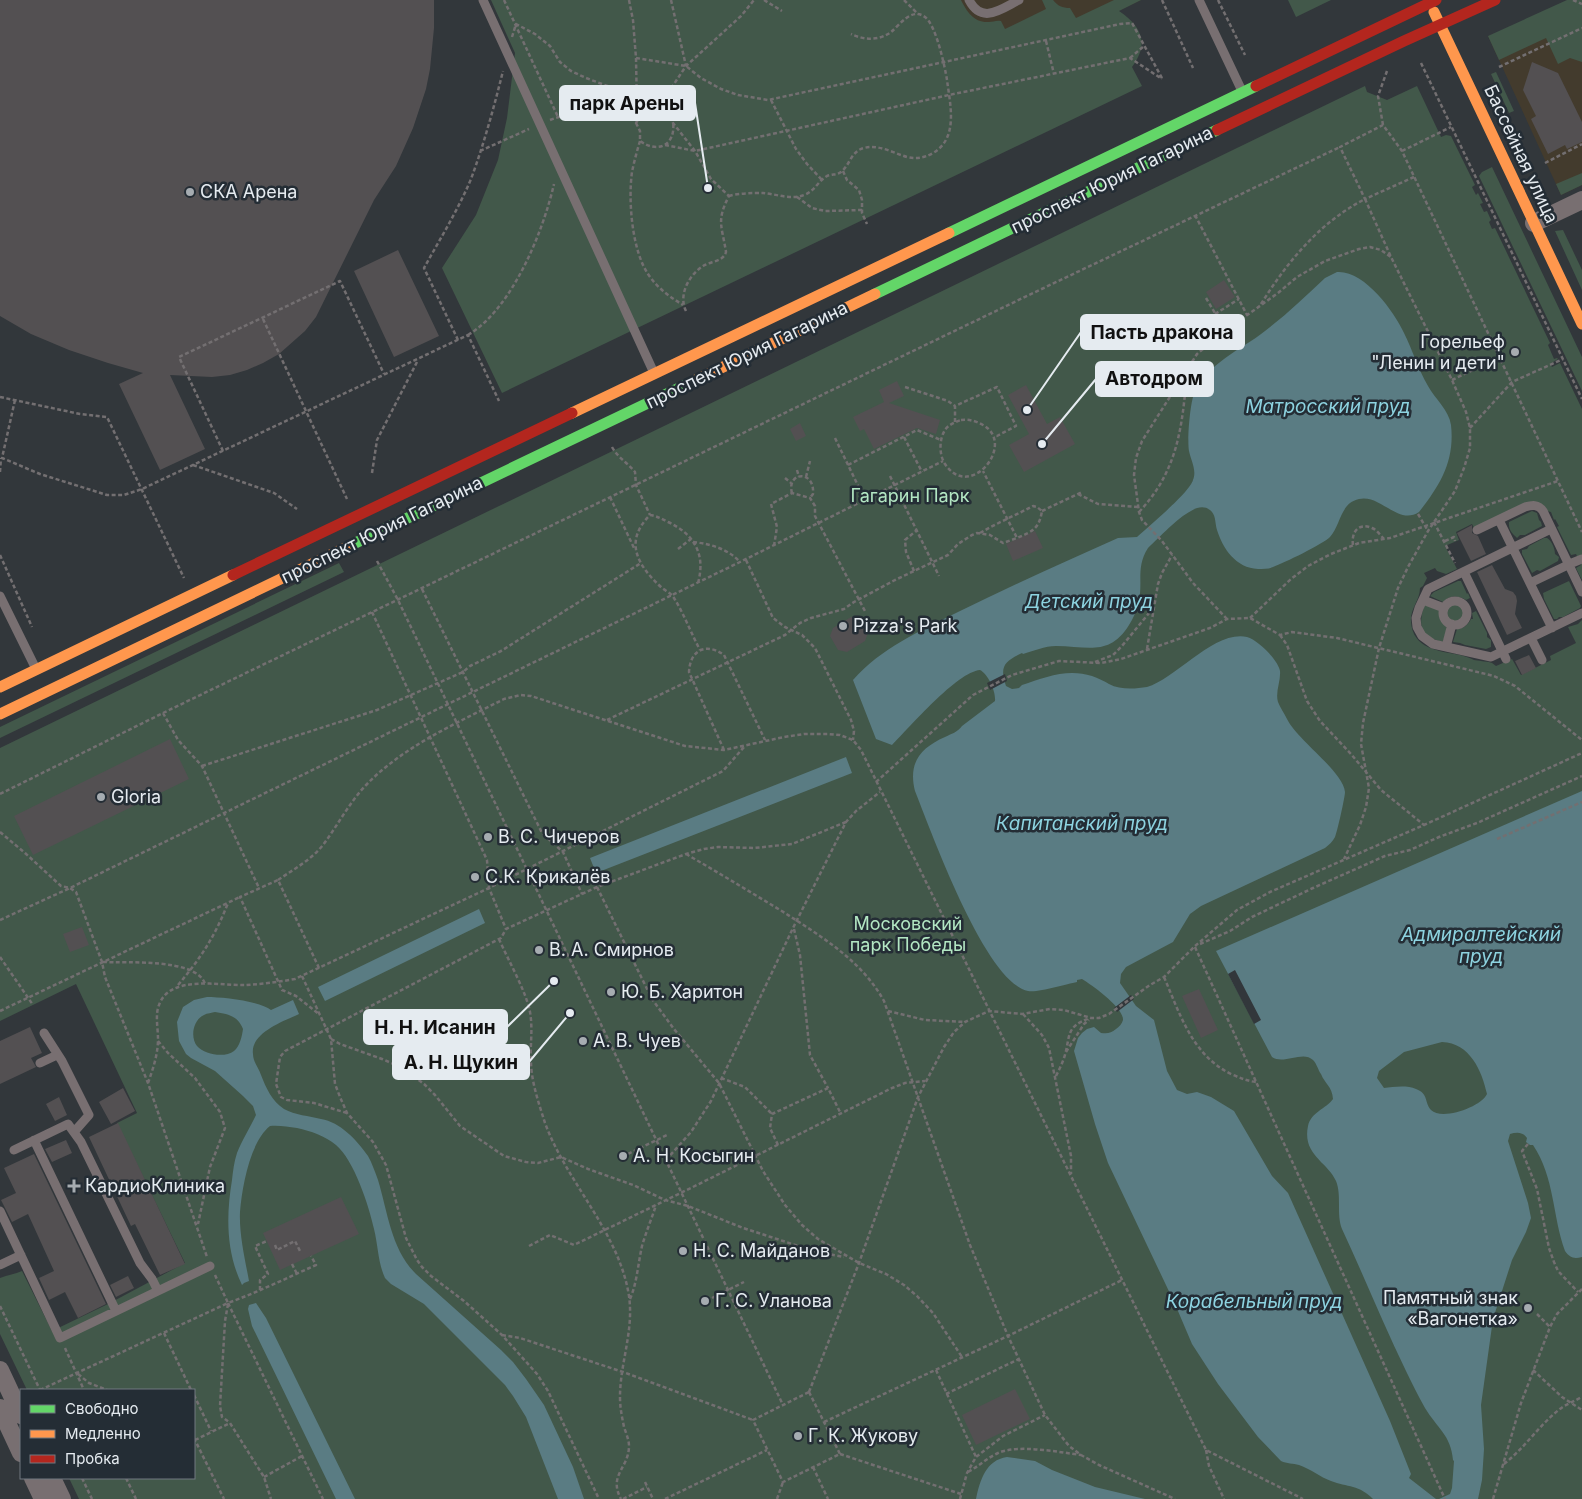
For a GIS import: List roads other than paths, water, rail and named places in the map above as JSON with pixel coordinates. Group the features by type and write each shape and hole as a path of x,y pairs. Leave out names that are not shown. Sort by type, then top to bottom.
{"main road":[{"name":"проспект Юрия Гагарина","path":"0,714 1298,91 1496,0"},
{"name":"проспект Юрия Гагарина","path":"0,687 1431,1"},
{"name":"Бассейная улица","path":"1431,1 1440,25 1582,324"}],"street":[{"path":"1534,223 1582,200"},
{"path":"0,1370 6,1399 20,1414"},
{"path":"0,1408 20,1451"},
{"path":"34,1479 44,1499"},
{"path":"52,1479 62,1499"}],"lane":[{"path":"483,0 654,373"},
{"path":"969,0 978,11 991,14 1019,0"},
{"path":"1199,0 1242,91"},
{"path":"1478,530 1525,507 1535,505 1543,510 1582,592"},
{"path":"1499,520 1552,628"},
{"path":"1552,529 1461,570 1428,589 1416,618 1418,630 1430,642 1491,657 1505,655 1532,638 1582,613"},
{"path":"1530,583 1582,559"},
{"path":"1461,570 1505,655"},
{"path":"0,596 36,669"},
{"path":"1423,600 1444,608"},
{"path":"1454,600 1461,601 1467,607 1468,614 1460,624 1452,624 1444,618 1444,608 1454,600"},
{"path":"1467,607 1478,602"},
{"path":"1446,647 1452,624"},
{"path":"1532,638 1542,660"},
{"path":"44,1033 89,1115 74,1132"},
{"path":"40,1063 57,1055"},
{"path":"14,1150 68,1124 82,1142 140,1263 158,1291"},
{"path":"34,1140 116,1311"},
{"path":"0,1210 60,1338 210,1266"},
{"path":"0,1265 21,1255"}],"water":[{"path":"1337,272 1347,273 1357,278 1386,304 1399,324 1428,386 1445,409 1450,420 1452,438 1448,461 1439,482 1419,512 1404,515 1375,501 1359,499 1353,501 1344,510 1334,532 1326,540 1278,565 1258,569 1250,568 1237,561 1223,544 1212,512 1202,507 1196,508 1180,518 1148,548 1142,562 1140,597 1137,607 1129,625 1114,642 1097,648 1052,646 1022,653 1005,665 1003,674 1006,686 1012,689 1065,673 1092,676 1113,686 1123,688 1147,687 1170,675 1196,656 1222,641 1234,637 1247,637 1262,646 1272,656 1280,671 1277,694 1278,702 1287,719 1300,737 1329,765 1342,784 1345,792 1344,801 1335,837 1328,846 1201,906 1190,914 1173,942 1126,967 1121,974 1120,983 1136,1006 1154,1020 1167,1071 1177,1090 1187,1094 1197,1092 1211,1097 1234,1111 1272,1176 1288,1193 1390,1421 1411,1474 1409,1478 1436,1499 1373,1499 1363,1491 1331,1481 1299,1465 1281,1461 1258,1437 1218,1384 1192,1344 1108,1163 1074,1051 1078,1038 1087,1029 1094,1027 1101,1033 1111,1032 1121,1024 1123,1020 1122,1015 1107,997 1082,979 1045,990 1033,991 1028,991 1011,981 994,962 961,903 915,791 913,772 918,758 923,752 936,741 956,731 995,701 989,679 980,670 970,673 959,680 934,702 892,745 876,739 853,680 889,649 929,626 1118,538 1137,537 1185,493 1193,480 1194,469 1188,446 1189,422 1194,394 1200,383 1216,365 1256,338 1325,278"},
{"path":"846,757 852,773 596,873 590,858"},
{"name":"Адмиралтейский пруд","path":"1582,791 1582,1257 1572,1257 1565,1251 1545,1170 1533,1145 1526,1142 1527,1138 1522,1134 1510,1134 1508,1141 1531,1218 1512,1260 1493,1319 1481,1405 1484,1449 1482,1480 1478,1499 1439,1499 1450,1494 1452,1488 1454,1461 1452,1451 1443,1432 1425,1408 1415,1390 1342,1229 1336,1181 1312,1151 1309,1144 1307,1136 1308,1126 1312,1117 1333,1099 1330,1088 1313,1060 1309,1057 1277,1059 1272,1057 1216,951","holes":["1442,1042 1460,1047 1473,1060 1485,1085 1487,1094 1470,1108 1452,1113 1436,1113 1431,1110 1425,1096 1420,1091 1404,1087 1384,1088 1377,1078 1379,1071 1404,1052"]},
{"path":"479,909 485,923 325,1001 318,987"},
{"path":"207,997 231,999 258,1004 271,1010 293,1000 299,1014 277,1024 262,1034 254,1047 254,1060 270,1094 280,1106 288,1111 335,1124 348,1133 364,1150 378,1180 391,1230 401,1253 416,1274 501,1350 526,1379 544,1405 573,1467 584,1499 558,1499 526,1417 505,1385 424,1304 391,1284 385,1278 372,1219 355,1172 343,1152 336,1145 318,1134 297,1128 270,1126 257,1143 248,1166 241,1202 240,1229 249,1281 242,1285 230,1247 229,1207 236,1156 256,1115 253,1106 215,1071 186,1054 179,1041 177,1022 183,1007 194,1000","holes":["215,1012 235,1018 243,1029 238,1046 230,1053 220,1055 205,1052 195,1042 193,1034 197,1021 205,1014"]},
{"path":"256,1303 266,1318 355,1499 336,1499 252,1326 248,1309 249,1305"},
{"path":"1007,1457 1035,1461 1095,1487 1145,1499 976,1499 985,1472 994,1462"}],"place":[{"name":"парк Арены","path":"708,188"},
{"name":"СКА Арена","path":"190,192"},
{"name":"Горельеф \"Ленин и дети\"","path":"1515,352"},
{"name":"Пасть дракона","path":"1027,410"},
{"name":"Автодром","path":"1042,444"},
{"name":"Pizza's Park","path":"843,626"},
{"name":"Gloria","path":"101,797"},
{"name":"В. С. Чичеров","path":"488,837"},
{"name":"С.К. Крикалёв","path":"475,877"},
{"name":"В. А. Смирнов","path":"539,950"},
{"name":"Н. Н. Исанин","path":"554,981"},
{"name":"Ю. Б. Харитон","path":"611,992"},
{"name":"А. Н. Щукин","path":"570,1013"},
{"name":"А. В. Чуев","path":"583,1041"},
{"name":"А. Н. Косыгин","path":"623,1156"},
{"name":"КардиоКлиника","path":"74,1186"},
{"name":"Н. С. Майданов","path":"683,1251"},
{"name":"Г. С. Уланова","path":"705,1301"},
{"name":"Памятный знак «Вагонетка»","path":"1528,1308"},
{"name":"Г. К. Жукову","path":"798,1436"}],"water label":[{"name":"Матросский пруд","path":"1328,406"},
{"name":"Детский пруд","path":"1089,601"},
{"name":"Капитанский пруд","path":"1082,823"},
{"name":"Корабельный пруд","path":"1254,1301"}],"park label":[{"name":"Гагарин Парк","path":"910,496"},
{"name":"Московский парк Победы","path":"908,934"}]}
